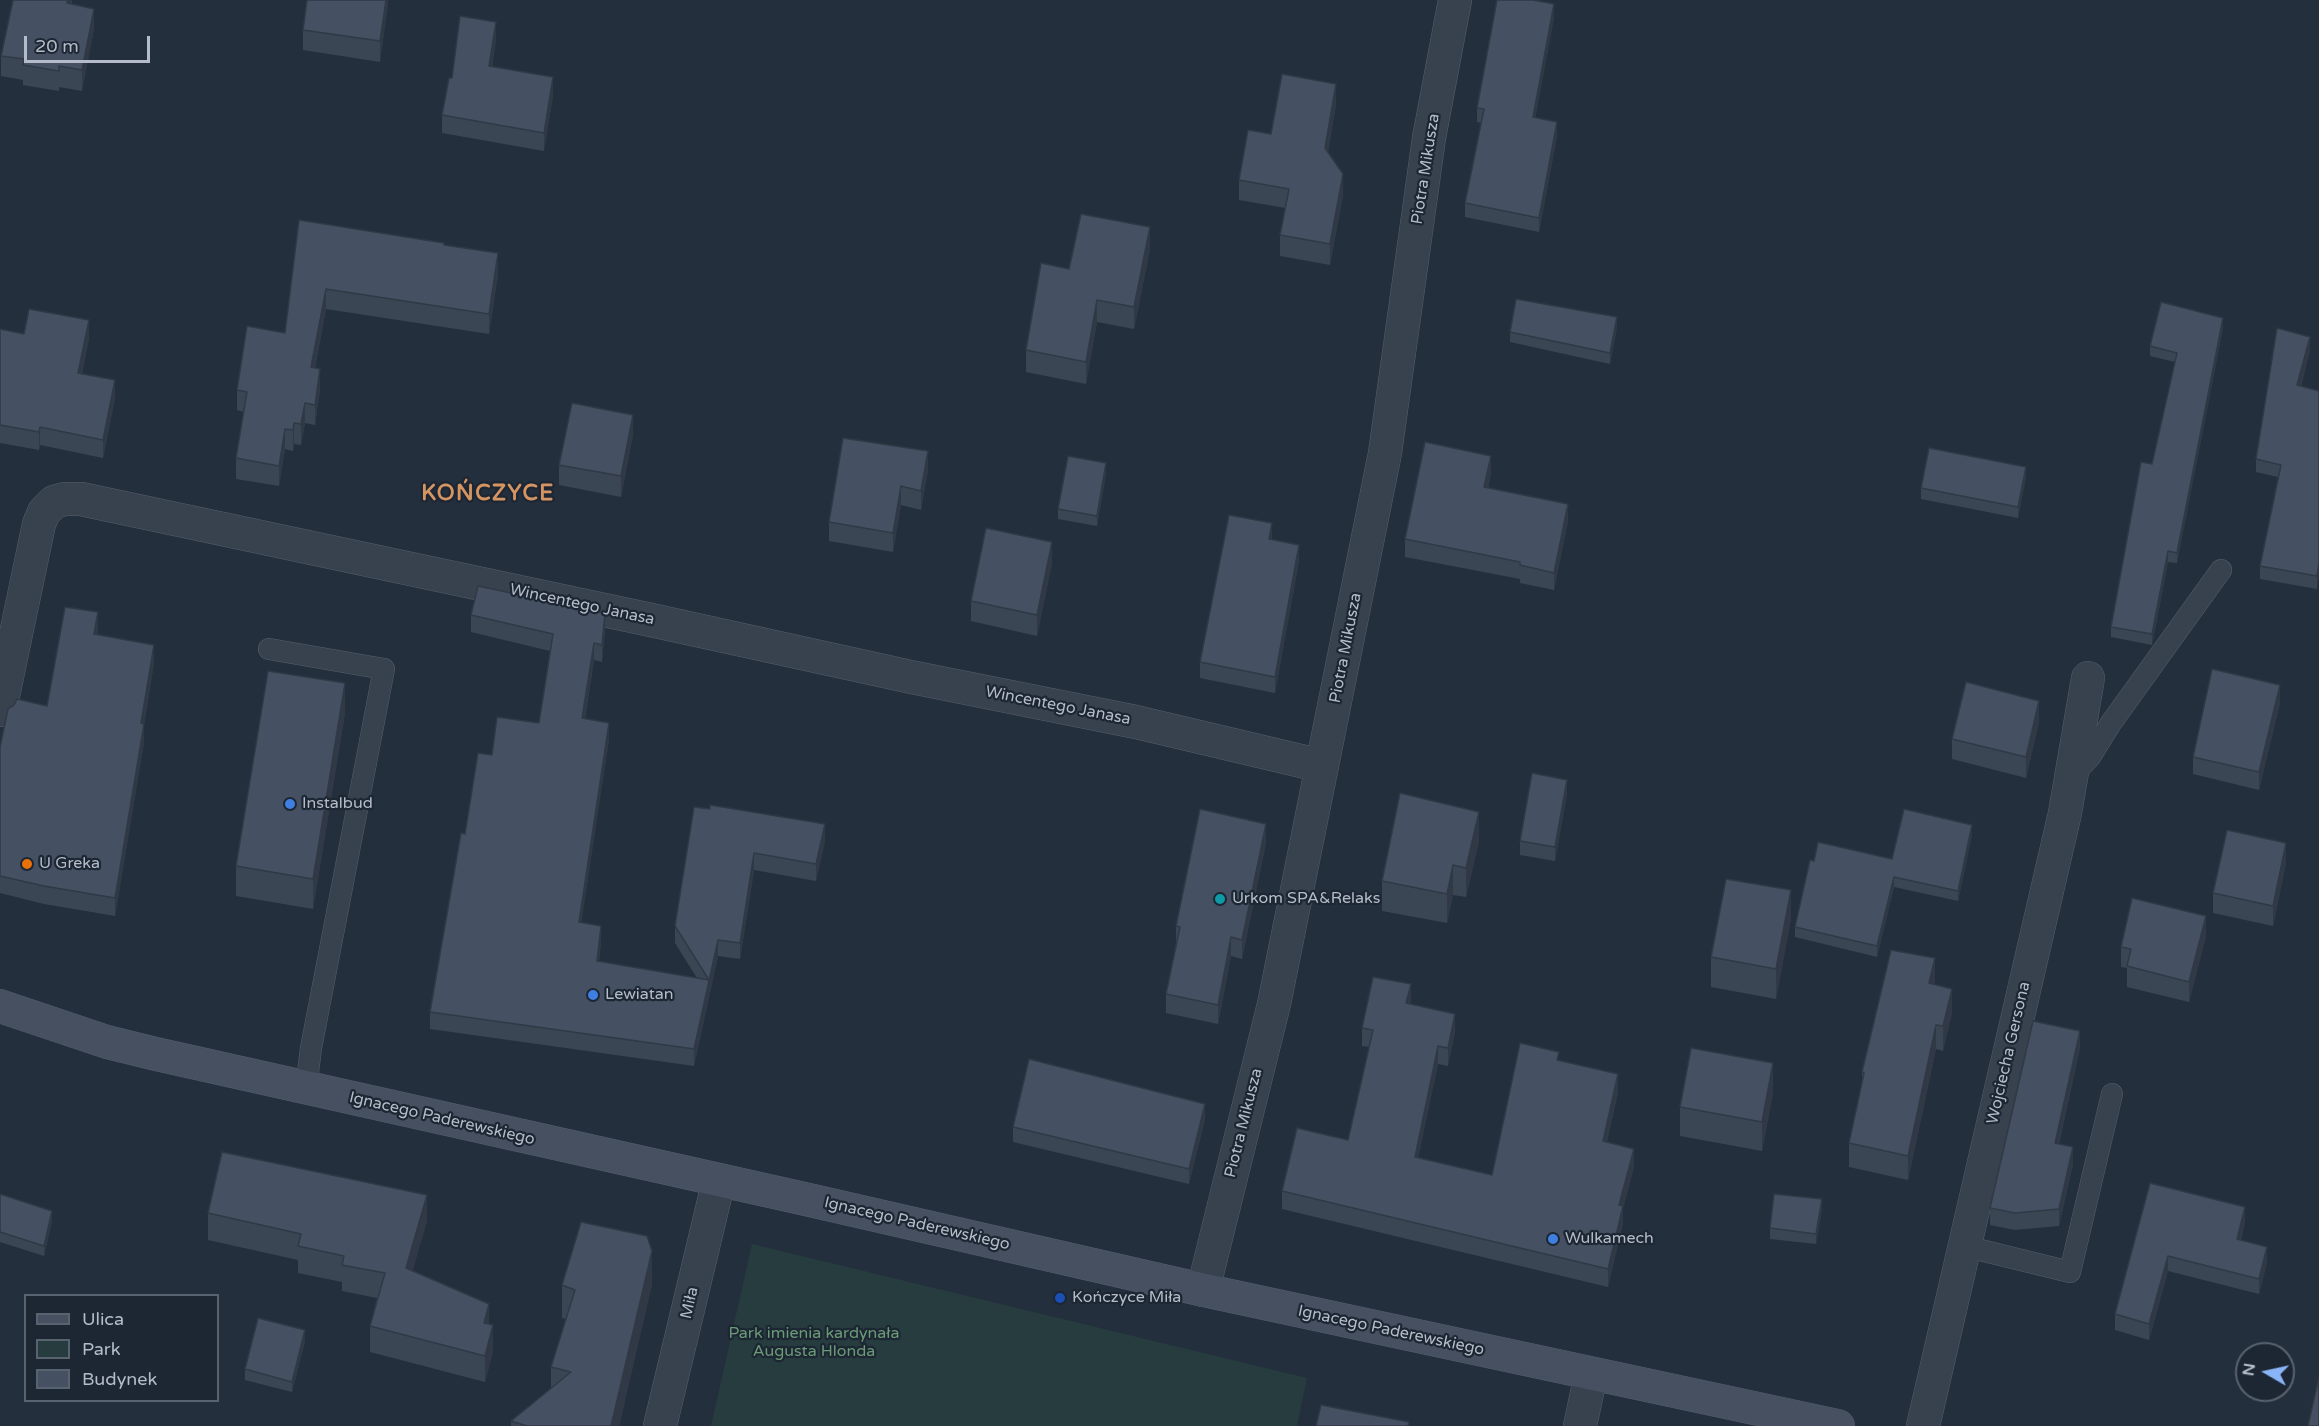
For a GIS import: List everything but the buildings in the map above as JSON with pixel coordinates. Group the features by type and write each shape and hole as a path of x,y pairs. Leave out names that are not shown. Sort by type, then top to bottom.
{"main road":[{"name":"Ignacego Paderewskiego","path":"0,1006 107,1042 306,1088 1203,1290 1838,1426"}],"street":[{"name":"Piotra Mikusza","path":"1203,1290 1274,1004 1385,453 1429,138 1455,0"},
{"name":"Wincentego Janasa","path":"0,710 39,524 44,512 54,502 81,499 640,617 911,677 1136,722 1322,766"},
{"name":"Wojciecha Gersona","path":"1923,1426 2065,813 2088,678"},
{"name":"Miła","path":"660,1426 719,1180"},
{"path":"1580,1426 1591,1374"}],"lane":[{"path":"2071,777 2090,757 2110,723 2221,570"},
{"path":"269,649 384,669 311,1048 306,1088"},
{"path":"1964,1245 2070,1272 2112,1094"}],"green space":[{"name":"Park imienia kardynała Augusta Hlonda","path":"752,1244 1307,1378 1297,1426 711,1426"}],"place":[{"name":"Instalbud","path":"290,804"},
{"name":"U Greka","path":"27,864"},
{"name":"Urkom SPA&Relaks","path":"1220,899"},
{"name":"Lewiatan","path":"593,995"},
{"name":"Wulkamech","path":"1553,1239"},
{"name":"Kończyce Miła","path":"1060,1298"}],"district":[{"name":"KOŃCZYCE","path":"488,494"}]}
